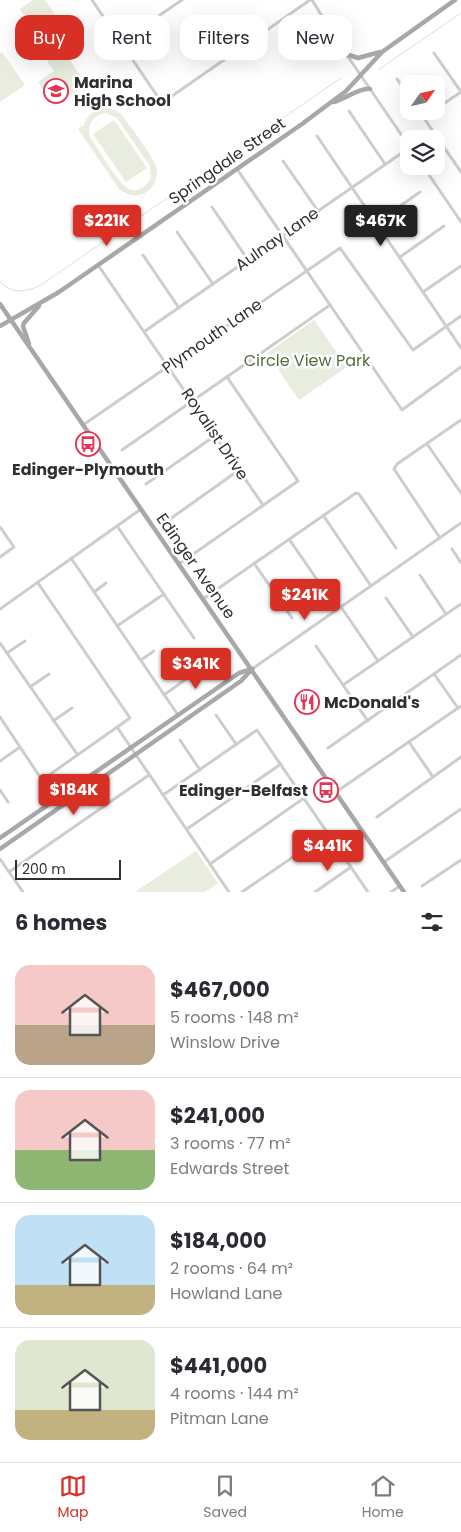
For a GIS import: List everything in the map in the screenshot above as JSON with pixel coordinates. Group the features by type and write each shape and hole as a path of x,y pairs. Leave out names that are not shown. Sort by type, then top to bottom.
{"main road":[{"name":"Springdale Street","path":"0,326 44,302 331,103 361,76 370,63 382,52 455,0"},
{"path":"352,56 358,58 382,52"},
{"path":"331,103 360,90 370,89"},
{"path":"30,348 24,323 44,302"},
{"name":"Edinger Avenue","path":"0,304 404,892"},
{"path":"0,838 238,672 252,670"},
{"path":"0,849 241,681 252,670"}],"street":[{"path":"92,0 102,15"},
{"path":"160,15 182,0"},
{"path":"132,60 162,103 311,0 321,15"},
{"path":"434,53 461,92 445,103"},
{"path":"350,60 400,134"},
{"path":"397,79 400,83"},
{"path":"350,111 385,164"},
{"path":"425,120 461,172"},
{"path":"317,136 461,348"},
{"name":"Aulnay Lane","path":"145,331 400,153"},
{"path":"283,161 318,211"},
{"path":"237,169 402,410 461,368"},
{"path":"429,175 461,222"},
{"path":"376,223 420,192"},
{"path":"212,208 248,260"},
{"path":"399,258 444,226"},
{"path":"178,232 213,284"},
{"name":"Plymouth Lane","path":"83,425 340,248 413,350 446,327"},
{"path":"143,255 179,308"},
{"name":"Royalist Drive","path":"98,265 263,505"},
{"path":"423,292 461,266"},
{"path":"122,450 330,305"},
{"path":"446,327 461,316"},
{"path":"178,564 298,481 227,377"},
{"path":"440,538 394,469 397,464 461,420"},
{"path":"146,484 216,435"},
{"path":"427,444 461,493"},
{"path":"170,519 239,470"},
{"path":"203,599 323,515 358,493 396,548"},
{"path":"0,609 141,509"},
{"path":"323,515 371,586"},
{"path":"252,670 461,524"},
{"path":"117,526 194,638"},
{"path":"0,528 14,547 0,557"},
{"path":"289,539 327,594"},
{"path":"452,549 461,563"},
{"path":"71,558 178,715"},
{"path":"254,563 292,618"},
{"path":"420,576 446,614"},
{"path":"0,717 42,780 130,718 38,583"},
{"path":"94,592 106,583"},
{"path":"117,626 164,594"},
{"path":"386,598 413,637"},
{"path":"343,685 461,604"},
{"path":"341,607 378,661"},
{"path":"7,653 25,641"},
{"path":"0,643 77,754"},
{"path":"316,646 368,721"},
{"path":"141,660 154,651"},
{"path":"328,748 461,655"},
{"path":"30,687 49,674"},
{"path":"336,792 459,707 434,674"},
{"path":"164,694 186,679"},
{"path":"54,721 72,708"},
{"path":"216,715 236,744"},
{"path":"117,727 229,892"},
{"path":"163,795 257,730 368,892"},
{"path":"180,740 200,770"},
{"path":"409,742 433,777"},
{"path":"0,761 20,747"},
{"path":"377,817 461,758"},
{"path":"187,829 281,764"},
{"path":"10,872 150,775"},
{"path":"0,790 8,802"},
{"path":"210,864 304,798"},
{"path":"384,862 461,809"},
{"path":"242,892 328,833"},
{"path":"0,859 23,892"},
{"path":"422,886 461,860"},
{"path":"315,892 351,867"},
{"path":"391,892 400,886"}],"green space":[{"path":"33,0 45,0 55,15 24,15 20,9"},
{"path":"2,52 25,85 0,102 0,53"},
{"path":"70,60 86,84 54,106 38,82 54,71 47,61"},
{"path":"102,109 115,110 121,114 154,162 157,171 155,182 145,193 132,195 119,189 78,129 83,127 92,113","holes":["106,113 117,118 150,166 151,178 140,189 128,189 121,182 90,137 89,128 94,118"]},
{"path":"114,120 147,168 126,182 93,134"},
{"name":"Circle View Park","path":"314,320 347,367 299,400 267,353"},
{"path":"196,851 218,883 205,892 135,892"}],"waterway":[{"path":"378,70 461,13"},
{"path":"0,281 9,289 19,291 25,291 41,285 341,78"}],"place":[{"name":"Marina High School","path":"56,91"},
{"name":"Edinger-Plymouth","path":"88,444"},
{"name":"McDonald's","path":"307,702"},
{"name":"Edinger-Belfast","path":"326,790"}]}
